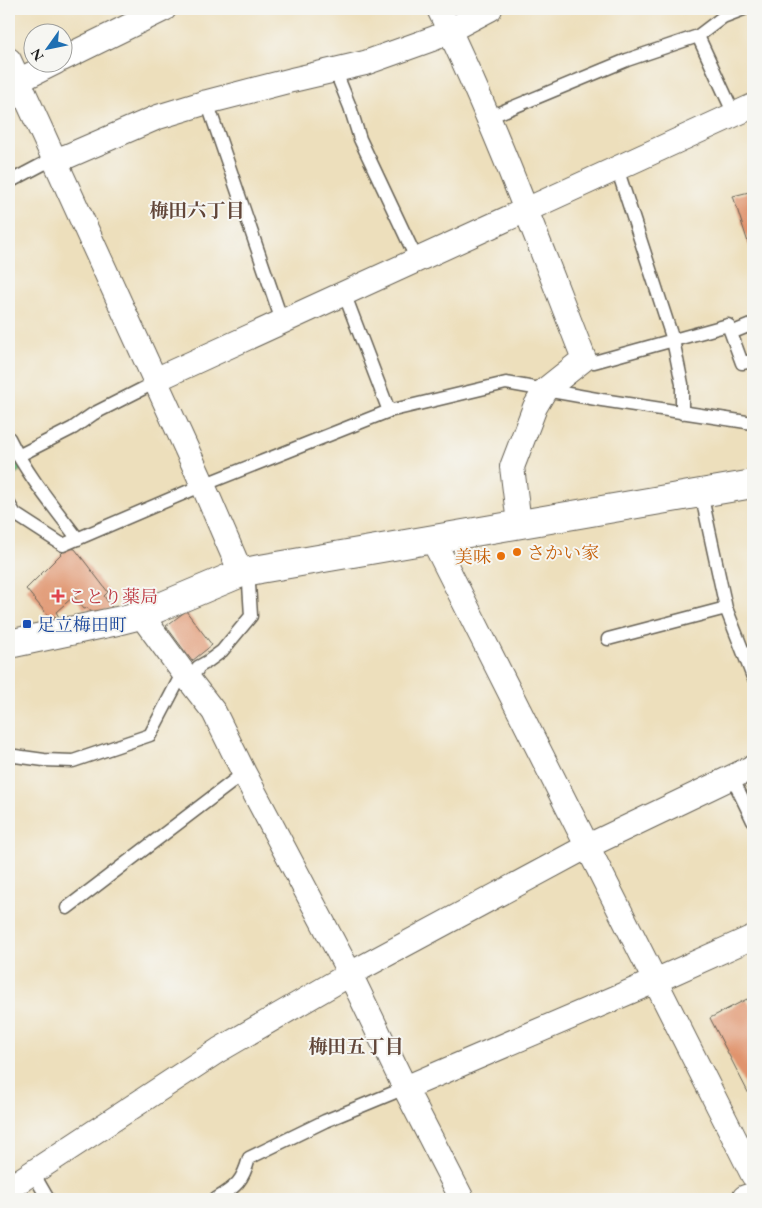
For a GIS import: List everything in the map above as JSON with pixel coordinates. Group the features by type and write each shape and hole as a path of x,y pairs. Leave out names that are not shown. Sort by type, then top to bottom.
{"street":[{"path":"72,54 164,9"},
{"path":"439,9 526,210 584,359 545,390 535,407 512,467 519,524"},
{"path":"54,160 68,156 158,117 207,102 374,60 435,38 490,9"},
{"path":"14,71 204,485 241,573"},
{"path":"156,381 282,321 744,110"},
{"path":"9,644 117,621 141,614 241,573 260,568 753,484"},
{"path":"432,538 753,1175"},
{"path":"141,614 214,712 350,974 405,1088 462,1199"},
{"path":"9,1188 219,1050 350,974 588,846 743,772"},
{"path":"405,1088 655,982 753,936"},
{"path":"746,1199 753,1197"}],"lane":[{"path":"487,118 627,60 698,36 723,17 744,9"},
{"path":"698,36 744,110"},
{"path":"335,70 360,138 417,260"},
{"path":"207,102 282,321"},
{"path":"9,182 54,160"},
{"path":"617,168 673,340 682,384 682,413"},
{"path":"344,293 389,411"},
{"path":"731,333 753,324"},
{"path":"584,359 594,362 728,325 742,363 753,361"},
{"path":"18,456 156,381"},
{"path":"9,504 15,514 63,545 204,485 389,411 506,383 753,423"},
{"path":"9,438 37,486 78,539"},
{"path":"701,493 726,608 753,677"},
{"path":"9,757 73,761 150,735 185,674 196,670 222,651 251,616 249,584 241,573"},
{"path":"608,639 726,608"},
{"path":"67,908 244,772"},
{"path":"743,772 753,821"},
{"path":"216,1199 232,1190 245,1172 249,1158 325,1121 405,1088"},
{"path":"33,1172 48,1199"}],"green space":[{"path":"12,454 21,470 9,478 9,456"}],"building":[{"path":"753,191 753,258 733,196"},
{"path":"67,548 75,549 108,592 104,596 113,609 93,614 88,608 84,609 74,596 56,612 59,617 50,618 26,589"},
{"path":"186,611 212,645 192,661 166,626"},
{"path":"747,999 753,1011 753,1102 710,1018"}],"place":[{"name":"さかい家","path":"517,552"},
{"name":"美味","path":"501,556"},
{"name":"ことり薬局","path":"58,596"},
{"name":"足立梅田町","path":"27,624"}],"district":[{"name":"梅田六丁目","path":"197,210"},
{"name":"梅田五丁目","path":"356,1046"}]}
